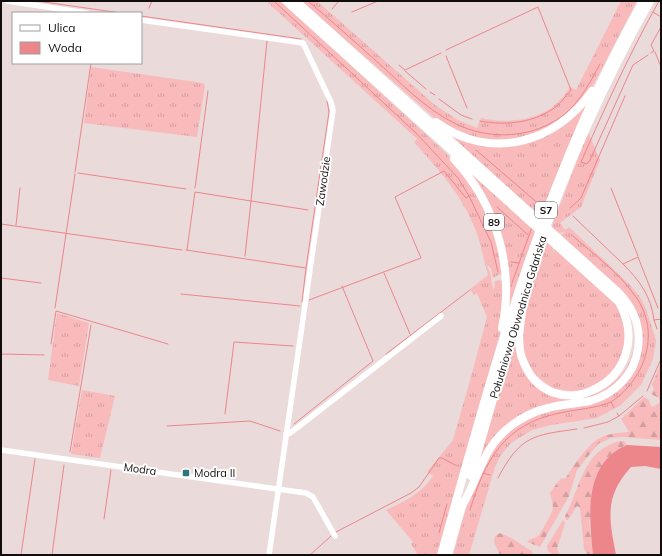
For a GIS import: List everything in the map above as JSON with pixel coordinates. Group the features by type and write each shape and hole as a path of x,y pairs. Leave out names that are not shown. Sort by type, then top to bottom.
{"highway":[{"name":"89","path":"286,1 425,126 531,217"},
{"name":"89","path":"296,1 412,106 556,240 612,296 624,311 631,329 630,355 623,370 612,382 593,393 573,396 554,392 540,383 527,368 520,347 519,332 524,294"},
{"name":"Południowa Obwodnica Gdańska","path":"441,555 494,369 524,271 551,196 582,122 613,56 643,1"},
{"name":"Południowa Obwodnica Gdańska","path":"448,555 524,294 548,224 582,137 650,1"},
{"name":"89","path":"412,106 447,129 466,137 493,143 525,140 549,131 570,117 587,98 606,64 613,56"},
{"name":"89","path":"425,126 431,136 458,163 477,188 488,208 499,239 504,265 506,300 503,324 495,356 494,369"},
{"name":"89","path":"462,506 468,496 485,455 494,441 506,429 524,417 540,410 589,401 608,393 625,380 635,361 639,334 636,321 628,303 609,283 556,240"}],"street":[{"path":"7,1 80,12"},
{"name":"Zawodzie","path":"142,20 303,43 331,102 333,110 278,488"},
{"path":"286,434 302,424 441,316"},
{"name":"Modra","path":"1,450 306,493 313,497 334,536"},
{"path":"268,555 278,488"}],"green space":[{"path":"266,1 281,1 444,151 468,178 495,231 502,273 493,278 491,269 485,262 490,272 493,289 495,281 500,280 503,282 502,320 499,337 438,555 418,555 411,544 413,542 386,510 406,500 423,488 433,476 427,472 453,440 487,317 477,293 474,295 470,289 488,275 478,236 471,218 457,195 441,173 414,142 417,139"},
{"path":"301,1 317,1 435,105 458,120 477,128 481,118 510,121 520,120 540,114 556,104 570,87 576,90 621,1 637,1 596,80 583,101 554,126 509,141 471,137 437,120"},
{"path":"91,67 203,83 205,86 197,137 84,123"},
{"path":"587,103 545,203 507,316 500,237 461,163 528,223 533,210 533,203 532,209 436,124 455,135 523,142"},
{"path":"588,132 600,160 581,207 560,223 565,230 569,227 629,284 640,297 646,309 656,340 653,359 641,385 621,405 597,418 551,425 532,430 511,443 501,455 495,467 469,555 453,555 472,491 491,452 505,435 522,422 542,412 589,403 630,376 639,321 560,235 566,232 558,233 553,248 553,256 554,247 614,301 628,326 618,372 579,393 553,388 535,375 521,349 525,304 552,226"},
{"path":"561,243 603,279 627,308 634,325 636,342 632,361 620,380 603,394 584,401 543,408 515,420 496,435 479,458 515,335 524,369 541,388 561,397 583,397 603,390 620,376 631,357 634,335 627,310 622,302 596,276 559,244"},
{"path":"57,313 89,323 79,386 48,380"},
{"path":"661,362 661,440 623,437 611,438 598,444 577,470 569,496 540,547 527,542 537,537 553,509 550,493 560,479 566,478 589,446 605,436 629,432 621,419 644,397 649,400 651,406 653,407 659,403 659,398 651,394 654,389 652,385"},
{"path":"82,390 115,396 100,458 71,454"},
{"path":"624,441 627,445 622,447 589,521 593,555 588,555 584,549 580,508 577,506 568,520 566,520 565,516 584,471 590,461 607,446"},
{"path":"563,520 565,523 557,549 560,555 553,555 548,551 547,546"},
{"path":"500,533 533,552 531,555 500,555 494,542 495,536"}],"water":[{"path":"627,445 661,447 661,469 645,466 631,467 622,478 616,488 611,508 612,530 616,555 593,555 590,508 596,478 603,464 613,453"}],"waterway":[{"path":"37,1 114,12"},
{"path":"149,8 152,1"},
{"path":"274,1 416,133 458,178 469,196 491,242 498,272"},
{"path":"308,1 432,110 454,123 482,133 497,135 526,132 554,122 566,113 581,96 600,64"},
{"path":"332,9 338,2 337,1"},
{"path":"352,12 378,1"},
{"path":"648,55 633,65 590,160 587,164 581,162 618,80 659,1"},
{"path":"446,50 538,7 571,90 557,106 530,120 510,123 480,121"},
{"path":"653,12 661,17"},
{"path":"142,16 301,39"},
{"path":"651,53 654,51 651,45 661,27"},
{"path":"267,41 251,201 308,210"},
{"path":"655,52 661,67"},
{"path":"399,65 405,70 441,53"},
{"path":"446,56 467,108"},
{"path":"75,172 91,64"},
{"path":"405,71 426,89"},
{"path":"195,188 208,91"},
{"path":"430,92 435,95"},
{"path":"570,208 581,198 625,96"},
{"path":"439,99 461,115 472,119"},
{"path":"306,268 329,112 327,101"},
{"path":"476,150 540,205 537,213"},
{"path":"309,300 421,258 395,197 444,171 466,198 469,196"},
{"path":"78,173 186,189"},
{"path":"55,308 75,174"},
{"path":"16,225 20,188"},
{"path":"611,188 638,256"},
{"path":"187,250 195,192 251,201 245,256"},
{"path":"497,207 528,235"},
{"path":"573,216 623,264"},
{"path":"1,224 182,250"},
{"path":"512,283 532,227"},
{"path":"573,236 627,285 642,307 647,322 648,337 646,352 641,366 634,380 611,402 614,408"},
{"path":"186,250 306,268 302,302"},
{"path":"654,320 653,311 644,289 623,264 638,257 658,308"},
{"path":"511,262 519,263"},
{"path":"384,273 410,334"},
{"path":"1,278 41,283"},
{"path":"294,424 373,361 342,286"},
{"path":"386,354 470,290"},
{"path":"181,294 300,306"},
{"path":"51,344 56,311 168,344"},
{"path":"657,329 654,320 661,319"},
{"path":"70,452 91,325"},
{"path":"225,414 234,342 293,346"},
{"path":"1,354 44,355"},
{"path":"647,391 661,359"},
{"path":"617,413 619,416 643,396"},
{"path":"470,510 490,460 511,435 524,426 541,418 611,402"},
{"path":"584,428 608,422 619,416"},
{"path":"167,426 250,421 280,431"},
{"path":"498,478 513,453 529,440 549,433 577,429"},
{"path":"336,532 411,493 419,487 439,458 442,458 457,466"},
{"path":"21,555 35,459"},
{"path":"52,555 64,465"},
{"path":"104,519 111,470"},
{"path":"483,473 490,475"},
{"path":"439,533 447,504"},
{"path":"310,555 331,536"}],"place":[{"name":"Modra II","path":"186,473"}]}
